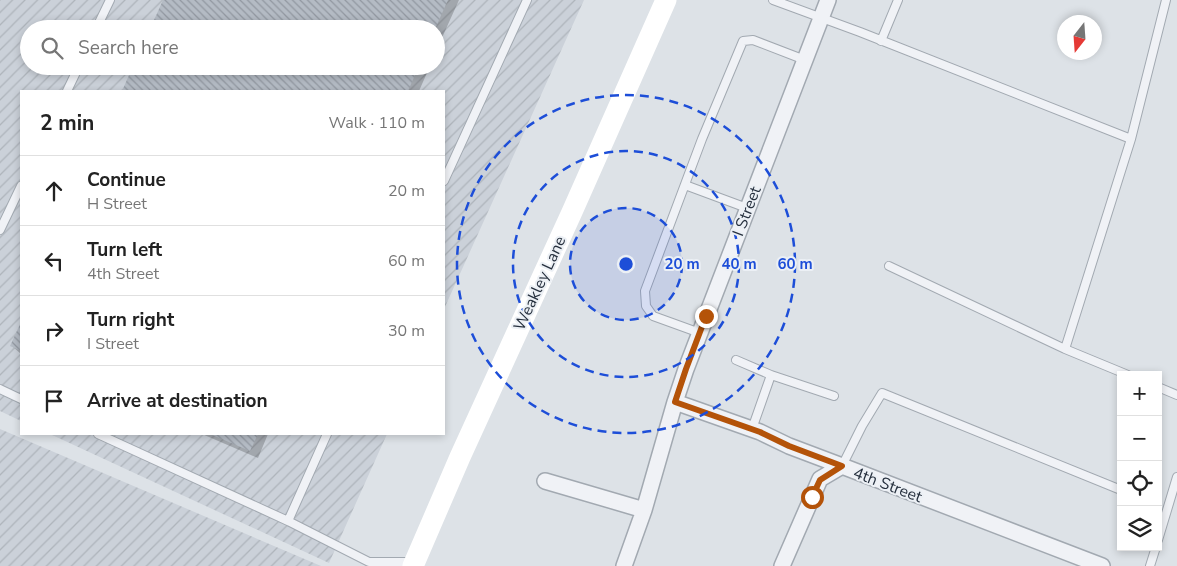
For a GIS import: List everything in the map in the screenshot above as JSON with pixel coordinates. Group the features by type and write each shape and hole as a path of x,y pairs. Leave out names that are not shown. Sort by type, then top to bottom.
{"main road":[{"name":"Weakley Lane","path":"414,564 464,448 666,0"}],"street":[{"name":"I Street","path":"624,566 644,510 686,369 828,0"},
{"name":"4th Street","path":"675,402 760,432 789,446 1102,566"},
{"path":"782,566 820,480 842,466"},
{"path":"545,480 644,510"}],"lane":[{"path":"100,20 110,0"},
{"path":"445,179 527,0"},
{"path":"773,0 1130,139"},
{"path":"881,41 898,0"},
{"path":"1065,350 1130,139 1166,0"},
{"path":"700,333 653,316 646,306 645,291 702,139 743,41 754,40 804,60"},
{"path":"66,90 74,75"},
{"path":"685,185 747,208"},
{"path":"0,230 20,188"},
{"path":"889,266 1065,350 1118,371"},
{"path":"736,360 771,375 834,396"},
{"path":"752,429 771,375"},
{"path":"0,389 20,399"},
{"path":"1162,389 1177,395"},
{"path":"842,466 862,426 882,393 1117,488"},
{"path":"100,435 288,521 368,562 414,564"},
{"path":"288,521 327,435"},
{"path":"1162,528 1177,477"},
{"path":"1160,506 1168,509"},
{"path":"1150,566 1155,551"}],"shaded area":[{"path":"0,0 584,0 445,307 445,90 20,90 20,421 0,411"},
{"path":"0,429 321,566 0,566"},
{"path":"52,435 387,435 329,563"}],"building":[{"path":"163,0 448,0 439,20 154,20"},
{"path":"129,75 415,75 408,90 122,90"},
{"path":"20,324 20,351 10,346"},
{"path":"212,435 258,435 250,451"}],"route":[{"path":"706,316 675,402 760,432 789,446 842,466 820,480 812,497"}]}
